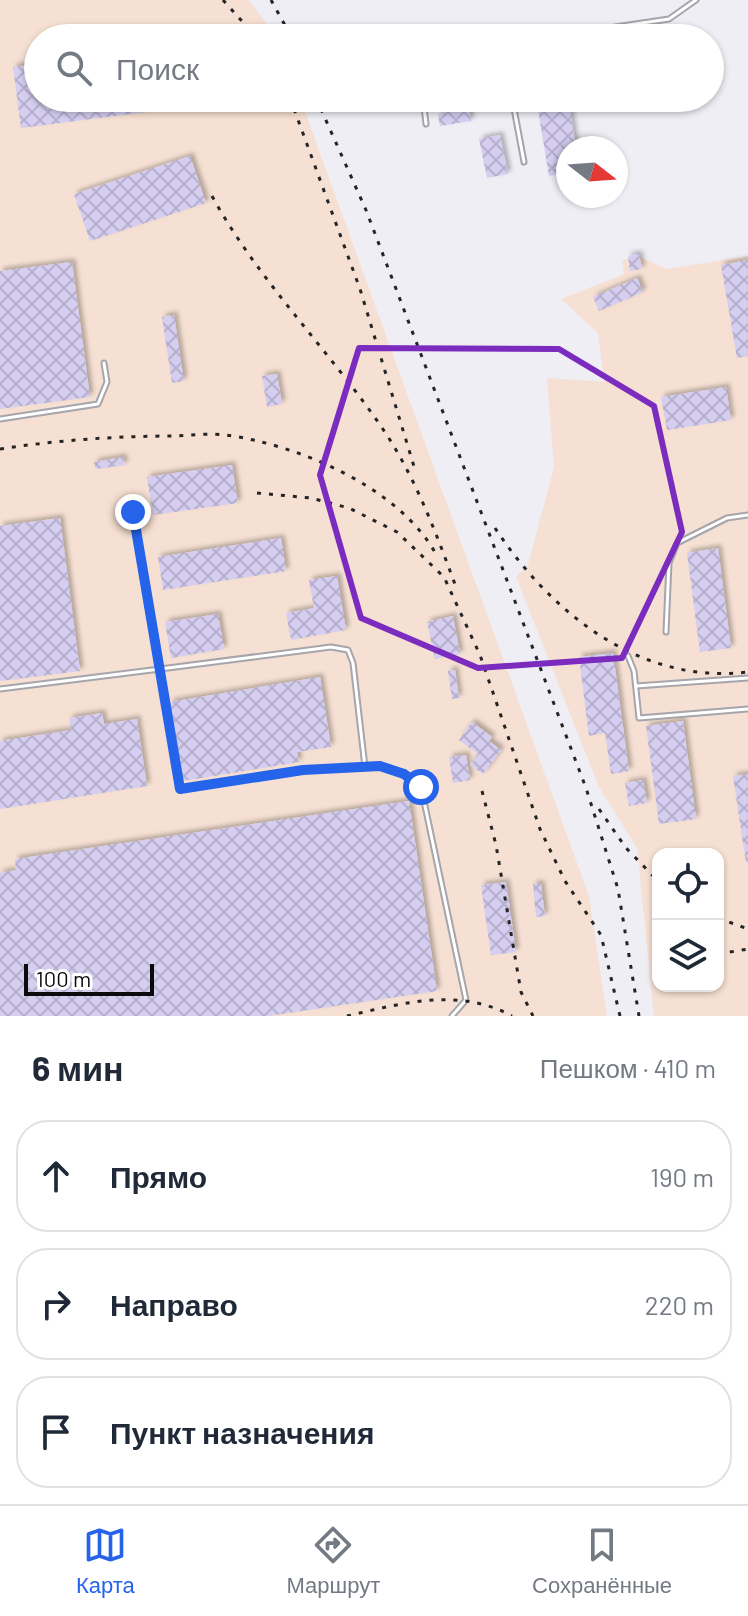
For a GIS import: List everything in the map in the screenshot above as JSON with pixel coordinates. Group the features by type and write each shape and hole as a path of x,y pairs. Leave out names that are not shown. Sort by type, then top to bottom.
{"lane":[{"path":"635,24 669,19 696,0"},
{"path":"425,112 426,124"},
{"path":"515,112 524,162"},
{"path":"0,419 98,404 107,382 104,363"},
{"path":"133,512 180,789 303,770 380,766 404,774 421,787 466,1000 452,1016"},
{"path":"666,632 669,563 677,543 727,518 748,515"},
{"path":"0,689 331,647 348,650 353,663 365,767"},
{"path":"628,656 639,718 748,709"},
{"path":"635,686 748,678"}],"highlighted area":[{"path":"359,348 559,349 654,406 682,532 622,658 478,668 361,618 320,475"}],"shaded area":[{"path":"0,0 249,0 267,24 24,24 24,112 305,112 589,896 607,1016 0,1016"},
{"path":"637,256 667,269 748,256 748,1016 654,1016 637,848 599,787 516,577 528,565 554,467 547,378 604,382 598,333 561,299 624,274 622,260"}],"building":[{"path":"24,66 24,112 145,112 21,128 13,67"},
{"path":"470,112 471,121 440,126 438,114"},
{"path":"538,112 570,112 574,136 556,136 556,175 549,176"},
{"path":"500,135 508,174 487,178 479,139"},
{"path":"190,156 206,203 90,241 74,194"},
{"path":"639,254 642,269 630,271 628,256"},
{"path":"748,260 748,356 737,358 721,265"},
{"path":"72,262 90,397 0,409 0,271"},
{"path":"637,278 643,292 599,311 593,297"},
{"path":"174,315 184,381 172,383 162,317"},
{"path":"277,374 282,404 267,407 262,376"},
{"path":"726,387 731,420 667,430 661,397"},
{"path":"123,457 125,465 96,469 94,462"},
{"path":"232,465 238,503 153,515 147,477"},
{"path":"60,518 80,671 0,681 0,526"},
{"path":"281,538 286,571 163,590 158,557"},
{"path":"718,548 731,648 700,652 687,553"},
{"path":"337,576 346,630 291,640 286,613 314,608 309,580"},
{"path":"218,614 224,649 171,658 165,622"},
{"path":"453,616 460,654 435,659 427,622"},
{"path":"613,653 629,771 611,774 605,733 589,736 579,657"},
{"path":"455,670 459,698 452,699 448,671"},
{"path":"320,677 331,747 297,752 299,762 183,781 170,702"},
{"path":"102,713 104,724 137,719 147,786 0,809 0,741 71,730 69,718"},
{"path":"683,721 696,819 659,824 646,726"},
{"path":"472,722 492,737 489,741 501,750 483,774 470,765 478,754 459,740"},
{"path":"466,755 470,780 453,783 449,757"},
{"path":"748,774 748,863 746,863 733,776"},
{"path":"643,780 647,803 629,806 625,783"},
{"path":"409,801 437,991 268,1016 0,1016 0,873 16,870 15,859"},
{"path":"506,882 516,952 491,955 481,885"},
{"path":"533,884 541,884 545,916 536,917"}],"railway":[{"path":"223,0 244,24"},
{"path":"271,0 284,24"},
{"path":"295,112 360,289 416,473"},
{"path":"322,112 366,210 586,788 618,889 639,1016"},
{"path":"212,196 249,255 391,441 422,502 456,587"},
{"path":"0,449 88,439 202,434 255,440 315,460 374,490 421,532 437,556"},
{"path":"257,493 311,498 349,508 397,532 444,577 480,655 540,829 565,881 601,935 620,1016"},
{"path":"495,528 543,588 602,637 635,655 671,667 708,673 748,672"},
{"path":"482,791 496,845 521,992 533,1016"},
{"path":"599,809 626,848 652,875"},
{"path":"723,920 748,929"},
{"path":"724,953 748,949"},
{"path":"347,1016 431,1000 472,1002 512,1016"}],"route":[{"path":"133,512 180,789 303,770 380,766 404,774 421,787"}]}
